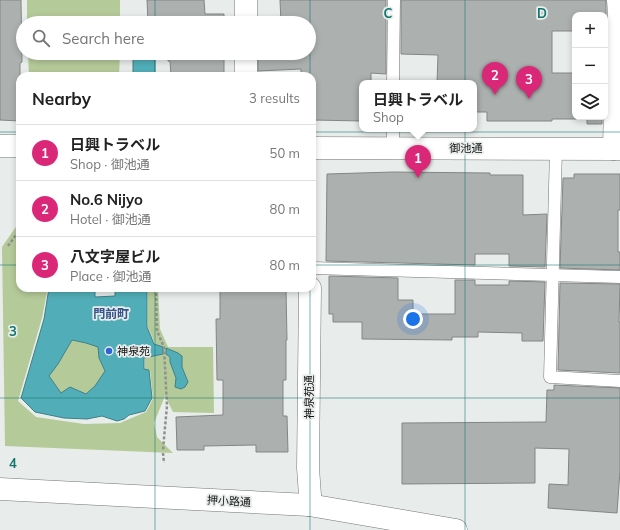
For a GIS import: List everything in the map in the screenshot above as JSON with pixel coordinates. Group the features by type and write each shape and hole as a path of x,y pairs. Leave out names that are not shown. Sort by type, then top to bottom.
{"street":[{"path":"246,0 246,16"},
{"path":"617,149 616,55 619,10"},
{"path":"246,60 246,72"},
{"name":"御池通","path":"316,148 393,139 556,149 617,149"},
{"path":"0,146 16,146"},
{"name":"神泉苑通","path":"309,505 310,292"},
{"name":"押小路通","path":"0,489 309,505 456,530"}],"lane":[{"path":"393,80 394,0"},
{"path":"556,149 550,377 620,381"},
{"path":"316,268 620,277"}],"path":[{"path":"8,246 16,234"},
{"path":"156,292 157,331 164,347 167,406 164,438 164,463"}],"green space":[{"path":"27,0 120,0 120,16 27,16"},
{"path":"28,60 120,60 119,72 29,72"},
{"path":"16,227 16,292 47,292 42,318 18,401 36,417 84,424 120,423 146,412 153,399 150,370 145,369 145,358 151,356 155,344 148,327 148,292 158,292 160,329 168,347 213,347 214,413 173,412 165,396 154,423 157,437 173,453 5,446 2,247"},
{"path":"72,340 98,347 99,358 105,372 95,386 86,394 70,387 61,393 49,376"}],"water":[{"path":"133,60 155,60 155,72 133,72"},
{"path":"48,292 95,292 95,297 115,296 115,292 147,292 147,327 154,344 163,347 163,354 144,358 144,369 149,370 152,398 145,411 129,415 124,419 117,421 102,416 87,419 64,418 35,412 21,398 44,319","holes":["72,340 98,347 99,358 105,371 95,386 86,394 70,387 61,393 49,376"]},
{"path":"166,348 182,356 182,367 188,382 185,387 181,389 175,387 176,378 170,362 170,357 166,354"}],"building":[{"path":"0,0 21,0 21,16 16,16 16,60 22,60 22,62 20,63 20,72 16,72 16,121 0,120"},
{"path":"147,0 204,0 205,14 224,14 224,16 148,16"},
{"path":"280,0 386,0 386,74 371,73 371,80 359,80 359,121 316,120 316,72 301,72 301,69 258,71 258,60 316,60 316,16 281,16"},
{"path":"401,0 606,0 606,12 572,12 572,31 552,31 552,73 572,73 572,119 552,119 552,121 487,121 487,112 477,112 477,80 437,80 438,55 401,54"},
{"path":"224,60 224,72 171,72 170,61 168,61"},
{"path":"587,120 602,120 602,124 587,124"},
{"path":"393,172 490,173 490,175 523,175 523,215 547,214 545,267 509,266 509,254 475,254 475,265 326,261 327,174"},
{"path":"574,174 620,174 618,252 620,252 620,270 560,268 563,178 574,178"},
{"path":"329,276 398,278 398,300 413,300 413,314 455,314 455,280 475,280 475,285 509,285 509,281 545,282 543,341 522,341 522,333 478,332 478,337 452,337 452,340 362,339 362,322 333,322 333,314 329,314"},
{"path":"560,283 620,284 620,373 558,370"},
{"path":"220,292 286,292 287,340 286,380 283,380 283,416 287,416 288,452 256,452 256,445 204,446 204,450 177,450 176,417 223,415 223,380 217,380 216,319 220,319"},
{"path":"554,385 620,388 620,471 617,513 548,508 549,484 568,485 569,449 535,448 535,483 402,484 402,423 546,422 547,390 554,390"}],"place":[{"name":"No.6 Nijyo","path":"495,95"},
{"name":"八文字屋ビル","path":"529,99"},
{"name":"日興トラベル","path":"418,178"},
{"name":"神泉苑","path":"109,351"}],"district":[{"name":"門前町","path":"111,313"}]}
